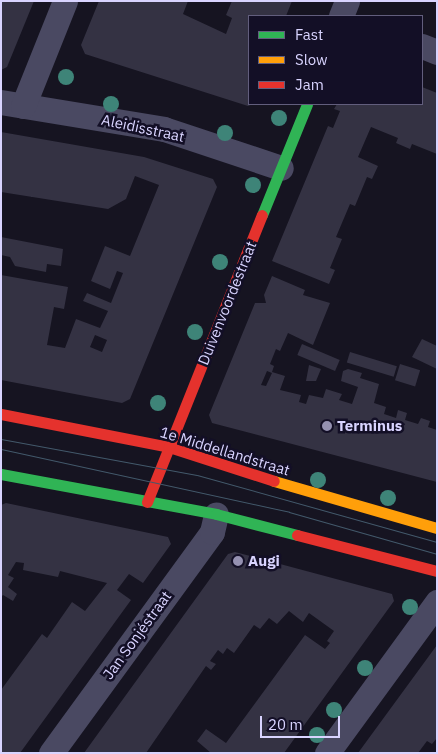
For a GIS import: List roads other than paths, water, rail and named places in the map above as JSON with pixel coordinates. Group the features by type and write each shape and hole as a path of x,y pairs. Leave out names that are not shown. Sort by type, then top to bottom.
{"street":[{"path":"12,104 65,1"},
{"path":"423,46 437,52"},
{"name":"Aleidisstraat","path":"12,104 164,129 281,168"},
{"name":"Duivenvoordestraat","path":"147,502 306,105"},
{"name":"1e Middellandstraat","path":"1,414 169,447 306,491 437,528"},
{"path":"1,474 216,514 437,572"},
{"name":"Jan Sonjéstraat","path":"51,753 212,532 216,514"},
{"path":"327,753 437,602"}],"tram line":[{"path":"1,439 197,475 437,542"},
{"path":"1,449 289,512 437,554"}],"place":[{"name":"Terminus","path":"327,426"},
{"name":"Augi","path":"238,561"}]}
